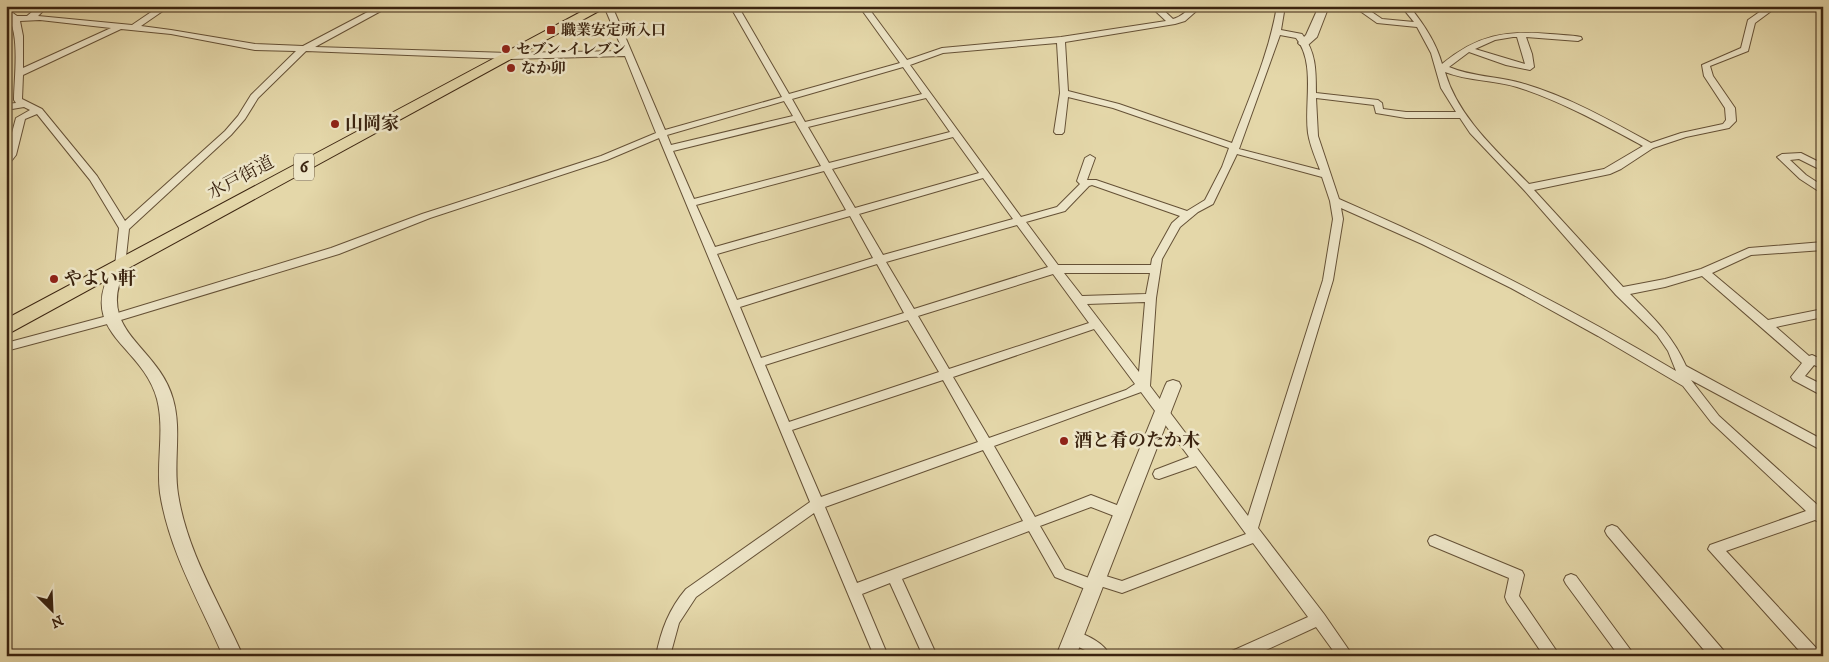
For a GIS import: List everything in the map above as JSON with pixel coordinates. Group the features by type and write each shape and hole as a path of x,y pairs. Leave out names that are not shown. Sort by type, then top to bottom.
{"highway":[{"name":"水戸街道","path":"6,328 602,6"}],"street":[{"path":"30,18 44,6"},
{"path":"132,29 166,6"},
{"path":"124,228 228,133 242,117 254,98 302,50 386,6"},
{"path":"608,6 881,656"},
{"path":"734,6 1060,573 1122,587 1254,532"},
{"path":"863,6 1020,222 1346,656"},
{"path":"1154,6 1172,22"},
{"path":"6,347 111,319 335,251 426,216 604,158 661,134 906,64 942,51 1061,40 1172,22 1182,19 1198,6"},
{"path":"1144,385 1151,298 1157,260 1176,225 1209,202 1234,149 1269,58 1277,32 1281,6"},
{"path":"1304,43 1311,37 1324,6"},
{"path":"1358,6 1380,20 1420,25"},
{"path":"1405,6 1420,25 1435,54 1441,68 1445,88 1480,140 1528,188 1620,292 1661,332 1682,368 1687,383 1715,419 1820,516 1715,549 1814,656"},
{"path":"1528,188 1607,172 1618,168 1650,146 1684,135 1726,126 1731,121 1730,109 1723,94 1707,72 1706,65 1745,49 1751,22 1774,6"},
{"path":"9,14 118,28 171,32 255,47 302,50 509,56 627,53"},
{"path":"9,14 19,36 18,100 38,110 94,178 124,228 120,266 114,276 109,309 111,319 149,366 164,397 170,431 168,478 172,508 184,547 233,656"},
{"path":"18,74 118,28"},
{"path":"1254,532 1328,280 1338,220 1335,201 1313,136 1312,72 1309,55 1299,36 1277,32"},
{"path":"6,40 19,36"},
{"path":"1441,68 1458,56 1493,38 1521,36 1578,39"},
{"path":"1470,50 1509,63 1530,67 1528,54 1521,36"},
{"path":"1059,132 1064,93 1061,40"},
{"path":"1441,68 1460,74 1517,85 1549,96 1650,146"},
{"path":"1064,93 1116,106 1234,149 1325,175"},
{"path":"668,149 929,95"},
{"path":"1311,95 1378,103 1378,111 1406,116 1462,115"},
{"path":"6,107 25,104"},
{"path":"6,162 11,155 21,118 38,110"},
{"path":"690,203 956,133"},
{"path":"1823,168 1801,156 1782,156 1803,177 1823,191"},
{"path":"1086,183 1082,181 1090,158"},
{"path":"711,252 986,174"},
{"path":"733,305 880,260 1061,209 1086,183 1093,182 1188,215"},
{"path":"1335,201 1429,242 1485,270 1621,342 1687,383"},
{"path":"1620,292 1665,283 1704,272 1725,264 1741,254 1821,247"},
{"path":"758,363 1055,269 1155,269"},
{"path":"1704,272 1809,362"},
{"path":"1079,300 1151,298"},
{"path":"1766,325 1823,313"},
{"path":"785,428 1098,324"},
{"path":"1823,365 1812,359 1797,377 1823,392"},
{"path":"1682,368 1823,446"},
{"path":"664,656 668,629 674,615 690,593 817,504 1130,393 1144,385"},
{"path":"1066,656 1173,386"},
{"path":"1159,474 1199,458"},
{"path":"854,591 1091,501 1122,513"},
{"path":"1612,531 1719,656"},
{"path":"1435,541 1517,575 1512,596 1553,656"},
{"path":"894,576 930,656"},
{"path":"1571,580 1628,656"},
{"path":"1237,656 1319,619"},
{"path":"1073,637 1092,646 1103,656"}],"place":[{"name":"職業安定所入口","path":"551,30"},
{"name":"セブン-イレブン","path":"506,49"},
{"name":"なか卯","path":"511,68"},
{"name":"山岡家","path":"335,124"},
{"name":"やよい軒","path":"54,279"},
{"name":"酒と肴のたか木","path":"1064,441"}]}
